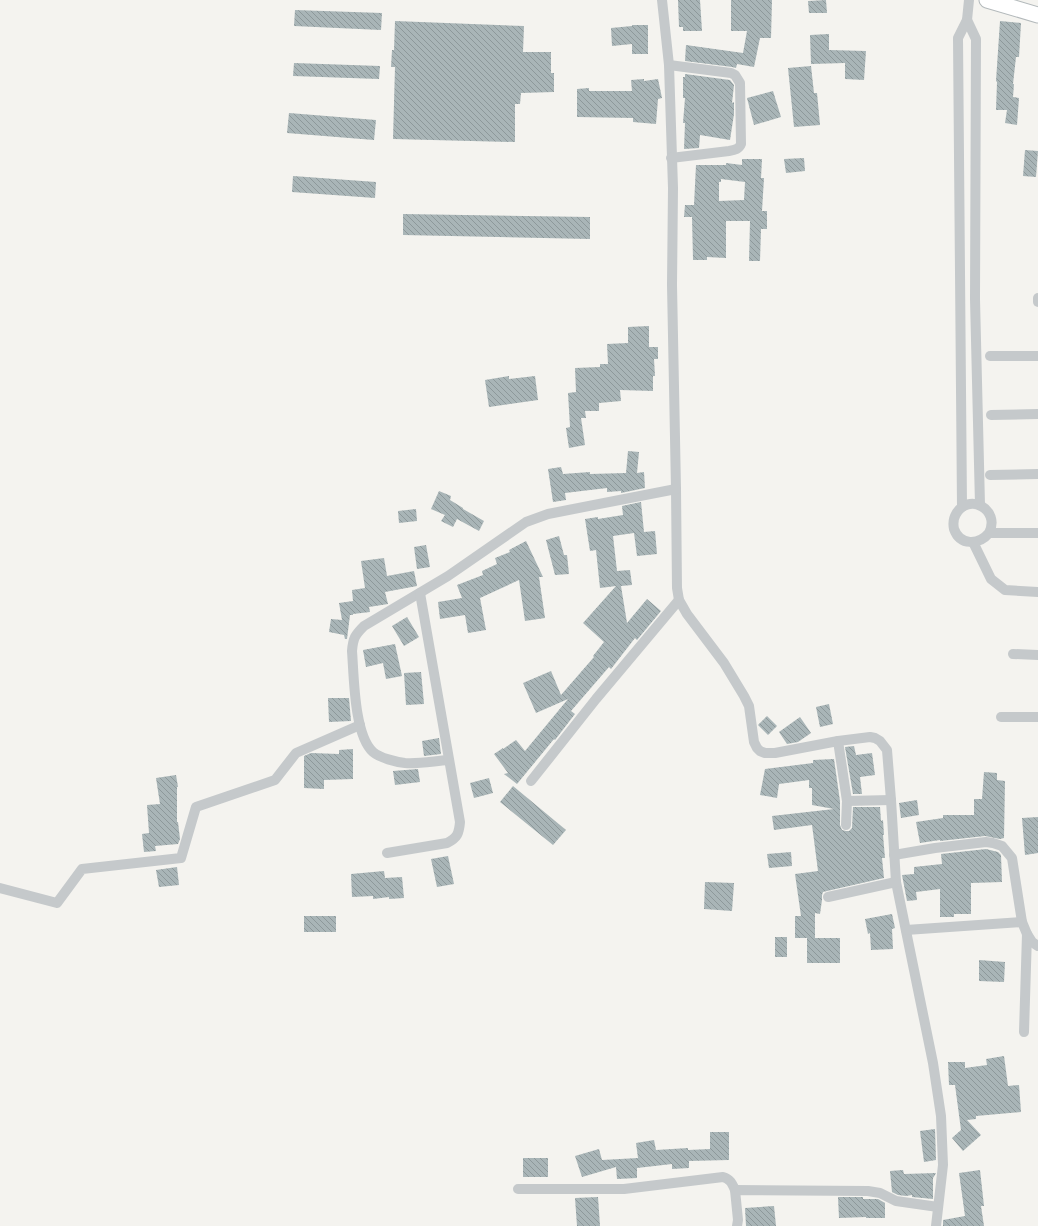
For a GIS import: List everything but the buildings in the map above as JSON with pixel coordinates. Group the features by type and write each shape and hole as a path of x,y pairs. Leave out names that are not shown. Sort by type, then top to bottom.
{"main road":[{"path":"987,0 1038,15"}],"street":[{"path":"662,0 668,65 673,188 672,285 677,588 679,600 692,622 739,685 749,706 754,742 756,748 760,751 765,753 775,753 838,741 870,737 875,738 884,746 886,750 891,800 896,882 941,1116 943,1165 936,1226"},
{"path":"962,507 958,38 967,20 969,0"},
{"path":"967,20 976,39 975,299 980,505"},
{"path":"668,65 732,73 740,83 740,147 729,151 671,158"},
{"path":"990,356 1038,356"},
{"path":"991,415 1038,414"},
{"path":"990,475 1038,474"},
{"path":"448,760 406,763 395,762 374,752 366,742 360,725 352,651 353,640 357,632 364,626 448,576 526,522 535,518 574,509 676,489"},
{"path":"967,504 974,504 985,508 991,517 991,528 989,534 985,538 973,542 962,539 957,534 954,529 954,517 957,511 962,507 967,504"},
{"path":"989,534 1038,533"},
{"path":"973,542 991,580 1005,590 1038,592"},
{"path":"387,853 447,843 454,839 458,834 460,822 420,593"},
{"path":"531,782 596,699 679,600"},
{"path":"1013,654 1038,655"},
{"path":"1001,717 1038,717"},
{"path":"0,888 56,903 82,869 181,858 196,807 275,780 296,753 360,725"},
{"path":"838,741 847,801 846,825"},
{"path":"847,801 891,800"},
{"path":"894,855 986,842 1002,846 1012,858 1022,922 1026,934 1032,942 1038,946"},
{"path":"828,898 896,882"},
{"path":"906,930 1022,922"},
{"path":"1024,1032 1026,934"},
{"path":"518,1189 624,1189 722,1177 727,1178 732,1182 735,1190 738,1220 737,1226"},
{"path":"735,1190 868,1191 880,1193 896,1201 938,1207"}]}
